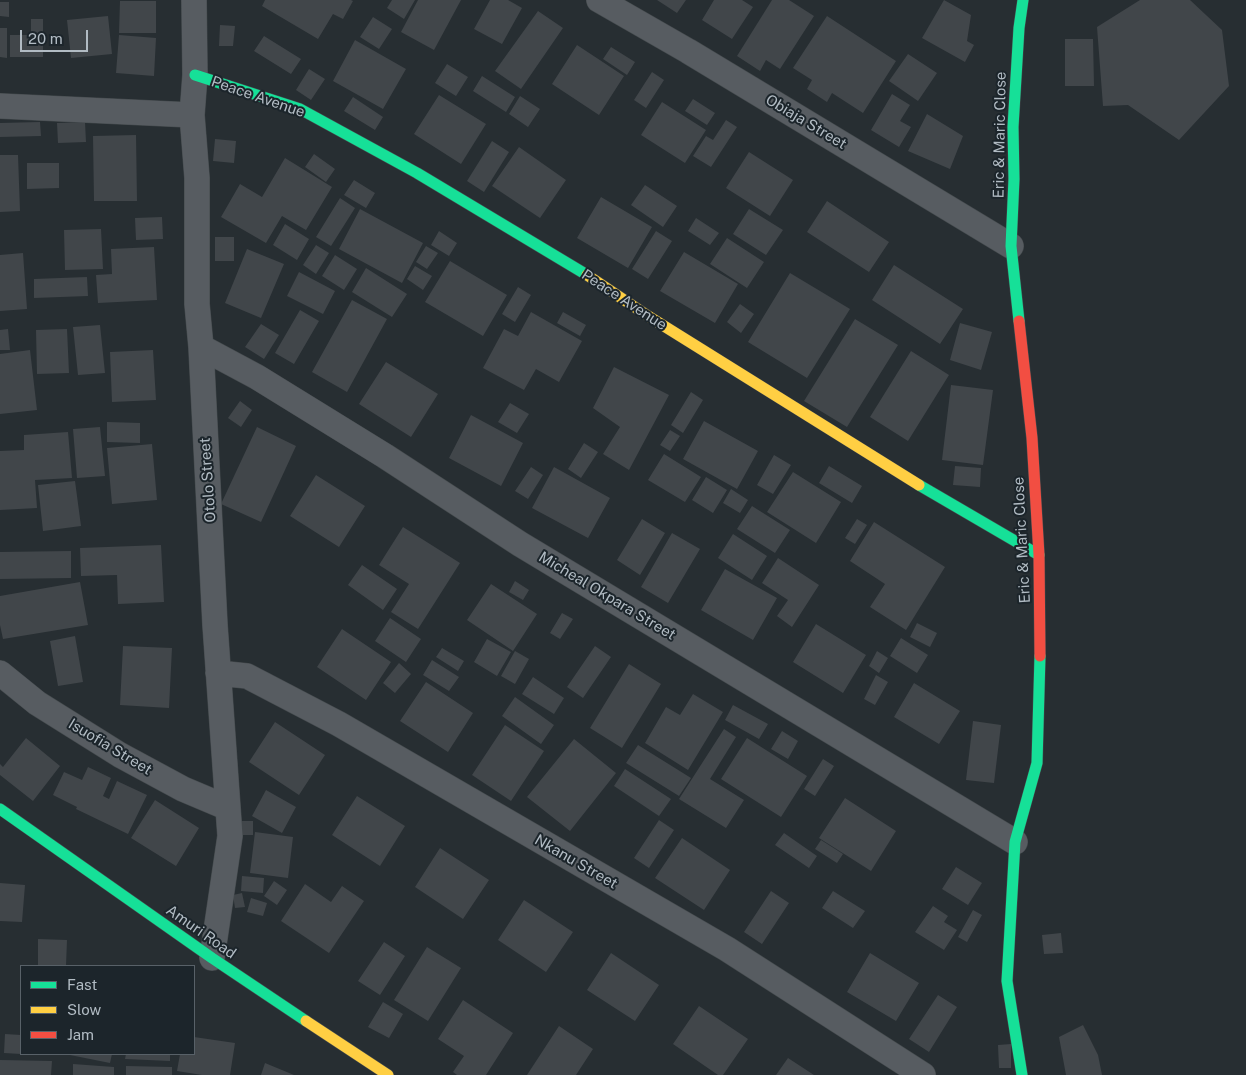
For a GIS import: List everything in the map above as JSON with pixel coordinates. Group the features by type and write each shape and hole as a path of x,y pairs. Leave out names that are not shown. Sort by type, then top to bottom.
{"street":[{"name":"Otolo Street","path":"194,0 195,75 192,114 197,178 197,304 201,346 218,673 230,836 212,958"},
{"name":"Obiaja Street","path":"599,0 688,51 1012,246"},
{"name":"Eric & Maric Close","path":"1022,1075 1007,981 1015,842 1037,763 1041,639 1039,555 1032,438 1012,246 1013,127 1019,28 1023,0"},
{"name":"Peace Avenue","path":"195,75 300,109 417,173 576,268 648,316 886,465 1039,555"},
{"path":"0,106 192,114"},
{"name":"Micheal Okpara Street","path":"201,346 368,445 520,544 1015,842"},
{"name":"Isuofia Street","path":"0,673 37,703 120,755 183,790 228,808"},
{"name":"Nkanu Street","path":"218,673 247,676 348,729 727,949 923,1075"},
{"name":"Amuri Road","path":"0,810 212,958 388,1075"}],"building":[{"path":"265,0 353,1 343,19 333,14 318,39 262,6"},
{"path":"392,0 415,0 404,19 387,8"},
{"path":"418,0 461,0 434,50 401,32"},
{"path":"490,0 508,0 522,8 502,44 474,29"},
{"path":"657,0 686,0 677,13"},
{"path":"714,0 742,0 753,7 732,39 702,20"},
{"path":"772,0 789,0 814,16 780,69 766,60 760,71 737,56"},
{"path":"944,0 971,15 967,41 974,45 965,62 922,38"},
{"path":"1140,0 1190,0 1222,30 1229,86 1179,140 1128,105 1103,106 1097,27"},
{"path":"120,1 156,1 156,33 119,33"},
{"path":"0,2 9,2 9,17 0,16"},
{"path":"538,11 563,28 521,89 495,71"},
{"path":"108,16 112,54 71,58 67,20"},
{"path":"827,16 896,61 863,113 832,93 827,102 807,89 812,80 793,68"},
{"path":"373,17 392,29 379,49 360,37"},
{"path":"31,19 43,19 43,57 10,57 10,35 31,35"},
{"path":"220,25 235,26 233,46 219,46"},
{"path":"0,28 7,28 7,58 0,57"},
{"path":"119,35 156,38 154,76 116,73"},
{"path":"264,36 301,59 291,74 254,51"},
{"path":"1065,39 1093,39 1094,86 1065,86"},
{"path":"355,40 406,69 383,109 333,81"},
{"path":"577,45 624,76 599,115 552,84"},
{"path":"611,47 635,62 627,75 603,59"},
{"path":"908,54 937,73 918,101 889,81"},
{"path":"447,64 468,77 456,96 435,83"},
{"path":"309,69 325,79 311,100 296,90"},
{"path":"652,72 664,80 646,108 634,100"},
{"path":"482,76 515,97 506,112 473,91"},
{"path":"892,94 910,105 900,121 911,127 899,147 871,130"},
{"path":"439,95 486,124 461,164 414,134"},
{"path":"520,96 540,109 528,127 509,114"},
{"path":"353,97 383,117 375,130 344,111"},
{"path":"693,99 715,113 707,125 685,111"},
{"path":"662,102 706,130 685,163 641,135"},
{"path":"927,114 963,136 950,169 908,151"},
{"path":"726,120 737,127 711,167 693,156 706,136 713,140"},
{"path":"40,122 41,136 0,137 0,123"},
{"path":"85,122 86,142 58,143 57,123"},
{"path":"136,135 137,201 94,201 93,136"},
{"path":"215,139 236,141 234,163 213,161"},
{"path":"492,141 509,152 484,192 467,181"},
{"path":"519,147 566,180 540,218 492,186"},
{"path":"749,152 793,180 770,216 726,188"},
{"path":"314,154 335,169 326,182 305,167"},
{"path":"0,155 18,155 20,211 0,212"},
{"path":"285,158 332,187 306,230 282,216 266,243 221,217 240,184 262,197"},
{"path":"27,163 59,163 59,188 27,189"},
{"path":"354,180 375,193 366,208 344,195"},
{"path":"645,185 677,206 663,227 631,205"},
{"path":"601,197 652,227 628,268 577,238"},
{"path":"340,198 355,208 331,246 316,237"},
{"path":"827,201 889,242 869,272 807,232"},
{"path":"360,209 423,243 402,283 339,249"},
{"path":"749,209 783,230 766,255 733,234"},
{"path":"162,217 163,239 136,240 135,218"},
{"path":"696,218 719,233 710,245 688,231"},
{"path":"285,224 309,239 297,260 273,245"},
{"path":"101,229 103,269 65,270 64,230"},
{"path":"439,231 457,243 449,256 431,245"},
{"path":"656,231 672,241 648,279 632,269"},
{"path":"215,237 234,237 234,261 215,261"},
{"path":"727,238 764,262 747,288 710,264"},
{"path":"316,245 329,253 316,274 303,265"},
{"path":"426,246 438,253 427,269 416,262"},
{"path":"154,247 157,300 98,303 96,275 112,274 111,249"},
{"path":"247,249 284,264 261,318 225,303"},
{"path":"684,252 738,284 715,323 660,291"},
{"path":"23,253 27,309 0,311 0,255"},
{"path":"335,255 357,269 344,290 322,276"},
{"path":"450,261 507,295 483,336 425,302"},
{"path":"894,265 963,309 940,344 872,300"},
{"path":"415,266 432,276 423,290 407,279"},
{"path":"366,268 407,294 392,317 352,292"},
{"path":"299,272 335,291 323,314 287,296"},
{"path":"790,273 850,309 807,378 748,342"},
{"path":"87,277 88,296 34,298 34,279"},
{"path":"518,287 531,295 515,322 502,314"},
{"path":"352,300 387,319 347,392 312,372"},
{"path":"740,304 754,314 741,333 727,322"},
{"path":"300,310 319,321 294,364 275,353"},
{"path":"531,312 582,341 559,382 536,369 524,390 483,368 504,329 518,336"},
{"path":"563,312 586,325 580,336 557,323"},
{"path":"855,319 898,345 847,427 804,401"},
{"path":"960,323 992,332 981,370 950,360"},
{"path":"261,324 279,335 264,359 245,347"},
{"path":"100,325 105,373 78,375 73,327"},
{"path":"8,329 10,350 0,350 0,330"},
{"path":"67,329 69,373 37,374 36,330"},
{"path":"30,350 37,410 0,414 0,354"},
{"path":"153,350 156,400 112,402 110,352"},
{"path":"911,351 949,375 908,441 870,417"},
{"path":"386,362 438,394 411,437 359,404"},
{"path":"614,367 669,395 629,470 603,454 620,427 593,408"},
{"path":"951,385 993,390 983,465 942,460"},
{"path":"691,392 703,400 683,433 671,425"},
{"path":"240,401 252,410 241,427 228,418"},
{"path":"510,403 529,414 517,433 498,422"},
{"path":"471,415 523,443 501,486 449,458"},
{"path":"704,421 758,451 737,489 683,459"},
{"path":"107,422 140,423 140,443 107,442"},
{"path":"100,427 105,476 77,478 73,429"},
{"path":"257,427 296,446 261,522 221,504"},
{"path":"670,430 680,436 670,451 660,445"},
{"path":"68,432 72,478 35,480 37,508 0,510 0,451 24,450 24,435"},
{"path":"584,443 598,452 581,478 568,469"},
{"path":"152,444 157,500 112,504 107,448"},
{"path":"664,454 701,477 685,502 648,480"},
{"path":"774,455 791,465 773,494 757,485"},
{"path":"829,466 862,486 852,503 819,483"},
{"path":"955,466 981,468 980,487 953,485"},
{"path":"531,467 543,475 528,499 515,491"},
{"path":"554,467 610,498 588,538 532,508"},
{"path":"793,472 841,502 816,543 767,512"},
{"path":"316,475 365,506 339,547 290,516"},
{"path":"706,477 727,490 713,513 692,500"},
{"path":"75,481 81,526 43,531 38,485"},
{"path":"731,489 748,500 740,513 723,503"},
{"path":"752,506 790,530 775,553 737,529"},
{"path":"642,519 665,533 640,575 617,560"},
{"path":"857,519 867,525 855,544 845,538"},
{"path":"874,522 945,567 906,630 870,607 885,584 850,561"},
{"path":"403,527 460,563 418,629 391,612 409,584 379,565"},
{"path":"672,533 700,549 668,603 641,587"},
{"path":"733,534 767,556 752,580 718,558"},
{"path":"161,545 164,602 118,604 117,575 81,576 80,548"},
{"path":"71,551 71,578 0,579 0,552"},
{"path":"778,558 819,585 792,627 777,616 788,600 762,583"},
{"path":"362,565 397,589 383,610 348,585"},
{"path":"725,569 777,598 753,640 701,610"},
{"path":"515,581 529,590 523,600 509,592"},
{"path":"80,582 88,625 3,639 0,625 0,596"},
{"path":"491,584 537,614 513,651 467,620"},
{"path":"562,613 573,619 560,639 550,633"},
{"path":"390,618 421,639 406,662 375,641"},
{"path":"917,623 937,633 930,647 910,637"},
{"path":"816,624 866,655 843,693 793,662"},
{"path":"342,629 391,662 366,700 317,667"},
{"path":"75,636 83,682 58,686 50,641"},
{"path":"901,638 928,655 917,673 890,656"},
{"path":"487,639 511,652 497,676 474,662"},
{"path":"123,646 172,648 169,708 120,705"},
{"path":"595,646 611,657 583,698 567,687"},
{"path":"442,648 464,661 458,671 436,657"},
{"path":"515,651 529,659 515,684 501,676"},
{"path":"877,651 888,658 879,673 869,666"},
{"path":"432,660 459,677 449,691 423,675"},
{"path":"399,663 411,674 395,693 383,683"},
{"path":"629,664 661,684 622,748 590,728"},
{"path":"876,675 888,682 875,705 864,699"},
{"path":"533,677 564,698 554,714 522,694"},
{"path":"426,682 473,713 448,752 400,721"},
{"path":"914,683 960,711 939,744 894,717"},
{"path":"693,694 723,712 688,770 645,743 666,707 680,715"},
{"path":"515,697 554,725 541,744 502,716"},
{"path":"733,705 768,724 759,739 725,720"},
{"path":"973,721 1001,725 994,783 966,780"},
{"path":"275,722 325,755 299,795 249,762"},
{"path":"505,725 544,751 511,801 472,775"},
{"path":"724,729 736,737 710,779 744,800 726,828 679,799"},
{"path":"782,731 798,741 788,759 771,749"},
{"path":"26,738 60,766 33,801 0,775 0,764 3,767"},
{"path":"747,738 807,776 781,817 721,779"},
{"path":"574,739 616,773 570,831 527,797"},
{"path":"638,745 691,778 679,796 626,763"},
{"path":"823,759 834,766 815,796 804,789"},
{"path":"88,767 111,778 103,796 109,799 117,781 147,795 128,834 76,809 77,807 53,795 64,772 82,780"},
{"path":"625,769 671,799 659,816 614,786"},
{"path":"266,790 296,807 282,833 252,816"},
{"path":"357,796 405,826 380,866 332,835"},
{"path":"845,798 896,831 871,871 819,838"},
{"path":"155,800 199,828 176,866 131,838"},
{"path":"659,820 674,830 649,868 634,858"},
{"path":"239,821 253,821 253,835 239,835"},
{"path":"255,832 293,837 288,878 250,873"},
{"path":"784,833 817,856 809,868 775,845"},
{"path":"682,838 730,870 704,910 655,878"},
{"path":"821,840 843,854 837,863 815,849"},
{"path":"440,848 489,880 463,919 415,887"},
{"path":"956,867 982,883 968,905 942,889"},
{"path":"242,876 264,878 263,893 241,891"},
{"path":"274,881 287,890 277,905 264,896"},
{"path":"0,883 25,885 22,922 0,921"},
{"path":"305,884 331,902 342,886 364,901 329,953 281,921"},
{"path":"771,891 789,903 762,944 744,932"},
{"path":"833,891 865,911 853,928 822,908"},
{"path":"242,893 245,907 235,908 233,895"},
{"path":"251,898 267,903 263,916 247,912"},
{"path":"524,900 573,932 546,972 498,940"},
{"path":"933,906 948,916 944,922 957,930 944,950 915,932"},
{"path":"973,910 982,915 967,942 958,937"},
{"path":"1061,933 1063,953 1044,954 1042,935"},
{"path":"38,939 67,940 66,965 38,965"},
{"path":"384,942 405,956 380,995 358,981"},
{"path":"427,947 461,968 428,1021 394,1000"},
{"path":"611,953 659,985 635,1021 587,990"},
{"path":"870,953 919,983 896,1021 847,992"},
{"path":"938,995 957,1007 929,1052 909,1039"},
{"path":"463,1000 513,1033 486,1075 457,1075 453,1072 464,1056 438,1039"},
{"path":"383,1002 403,1014 389,1038 368,1027"},
{"path":"699,1006 748,1039 723,1075 718,1075 673,1044"},
{"path":"1083,1025 1098,1055 1102,1075 1066,1075 1059,1037"},
{"path":"559,1026 593,1049 576,1075 527,1075"},
{"path":"5,1034 20,1035 20,1054 4,1053"},
{"path":"195,1037 235,1043 230,1075 202,1075 177,1071 180,1055 195,1055"},
{"path":"1011,1044 1011,1068 999,1068 998,1045"},
{"path":"70,1055 112,1055 110,1063"},
{"path":"126,1055 170,1055 170,1061 125,1059"},
{"path":"788,1058 814,1075 776,1075"},
{"path":"0,1060 52,1061 51,1075 0,1075"},
{"path":"265,1063 294,1075 261,1075"},
{"path":"73,1064 114,1067 114,1075 73,1075"},
{"path":"126,1066 172,1067 172,1075 126,1075"}],"traffic: fast":[{"path":"1019,321 1011,246 1014,179 1013,127 1019,28 1023,0"},
{"path":"195,75 300,109 417,173 587,275"},
{"path":"919,485 1039,555"},
{"path":"1022,1075 1007,981 1015,842 1037,763 1040,656"},
{"path":"0,809 212,958 306,1021"}],"traffic: slow":[{"path":"587,275 648,316 919,485"},
{"path":"306,1021 388,1075"}],"traffic: jam":[{"path":"1019,321 1032,438 1039,555 1040,656"}]}
